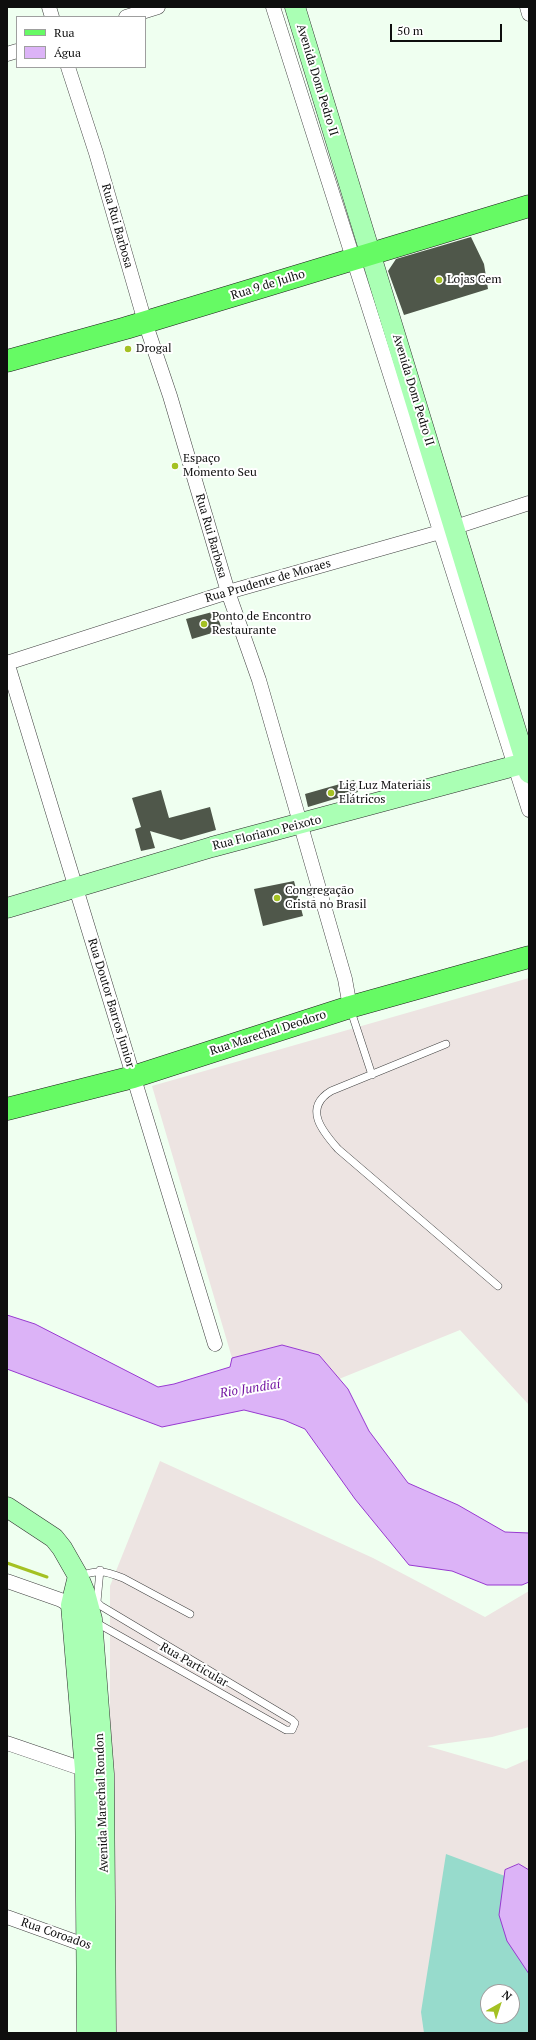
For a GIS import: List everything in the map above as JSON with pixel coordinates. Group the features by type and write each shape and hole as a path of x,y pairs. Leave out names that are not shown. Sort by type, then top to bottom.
{"main road":[{"name":"Avenida Dom Pedro II","path":"295,7 363,257 448,529 525,766"},
{"name":"Rua 9 de Julho","path":"7,361 145,322 529,206"},
{"name":"Rua Floriano Peixoto","path":"7,908 212,847 525,766"},
{"name":"Rua Marechal Deodoro","path":"7,1109 133,1077 350,1006 529,958"},
{"name":"Avenida Marechal Rondon","path":"7,1507 54,1538 62,1548 78,1576 85,1593 92,1620 96,1948 87,2033"},
{"name":"Avenida Marechal Rondon","path":"78,1576 71,1605 95,1772"},
{"name":"Avenida Marechal Rondon","path":"96,1948 106,2033"}],"street":[{"path":"129,16 158,7"},
{"path":"273,7 363,257"},
{"path":"527,7 529,14"},
{"name":"Rua Rui Barbosa","path":"68,68 96,153 145,322 170,396 228,592 259,680 345,979 350,1006"},
{"name":"Rua Prudente de Moraes","path":"7,663 228,592 448,529 529,503"},
{"name":"Rua Doutor Barros Junior","path":"7,663 77,887 133,1077 215,1344"},
{"path":"525,766 529,810"},
{"path":"7,1581 71,1605 92,1620"},
{"path":"7,1743 95,1772"},
{"name":"Rua Coroados","path":"7,1917 96,1948"}],"lane":[{"path":"350,1006 372,1075"},
{"path":"446,1044 322,1097 317,1108 321,1130 338,1149 498,1286"},
{"path":"78,1576 100,1570 123,1578 190,1614"},
{"name":"Rua Particular","path":"92,1620 286,1730 292,1730 295,1726 295,1723 292,1720 99,1604 97,1602 100,1570"}],"shaded area":[{"path":"529,978 529,1405 460,1330 339,1379 319,1355 282,1345 232,1358 152,1086"},
{"path":"160,1461 373,1558 485,1617 529,1591 529,1727 492,1737 427,1746 506,1769 529,1759 529,2033 112,2033 110,1945 110,1586"},
{"path":"446,1854 529,1885 529,2033 424,2033 421,2012"}],"water":[{"name":"Rio Jundiaí","path":"7,1315 35,1324 158,1387 174,1384 230,1367 232,1358 282,1345 319,1355 348,1389 369,1431 408,1483 458,1505 505,1532 529,1533 529,1582 522,1585 487,1585 452,1571 409,1565 355,1499 305,1429 284,1420 244,1410 162,1427 7,1369"},
{"path":"519,1864 529,1870 529,1974 507,1941 499,1915 505,1870"}],"building":[{"name":"Lojas Cem","path":"471,237 484,264 488,289 404,315 388,271 396,259"},
{"name":"Ponto de Encontro Restaurante","path":"216,611 222,630 192,639 186,619"},
{"name":"Lig Luz Materiais Elátricos","path":"354,780 358,792 308,807 305,794"},
{"path":"161,790 169,818 210,807 216,830 181,840 150,831 155,848 141,851 135,829 141,827 132,798"},
{"name":"Congregação Cristã no Brasil","path":"294,881 303,916 263,926 254,889"}],"railway":[{"path":"7,1563 47,1577"}],"place":[{"name":"Lojas Cem","path":"439,280"},
{"name":"Drogal","path":"128,349"},
{"name":"Espaço Momento Seu","path":"175,466"},
{"name":"Ponto de Encontro Restaurante","path":"204,624"},
{"name":"Lig Luz Materiais Elátricos","path":"331,793"},
{"name":"Congregação Cristã no Brasil","path":"277,898"}]}
